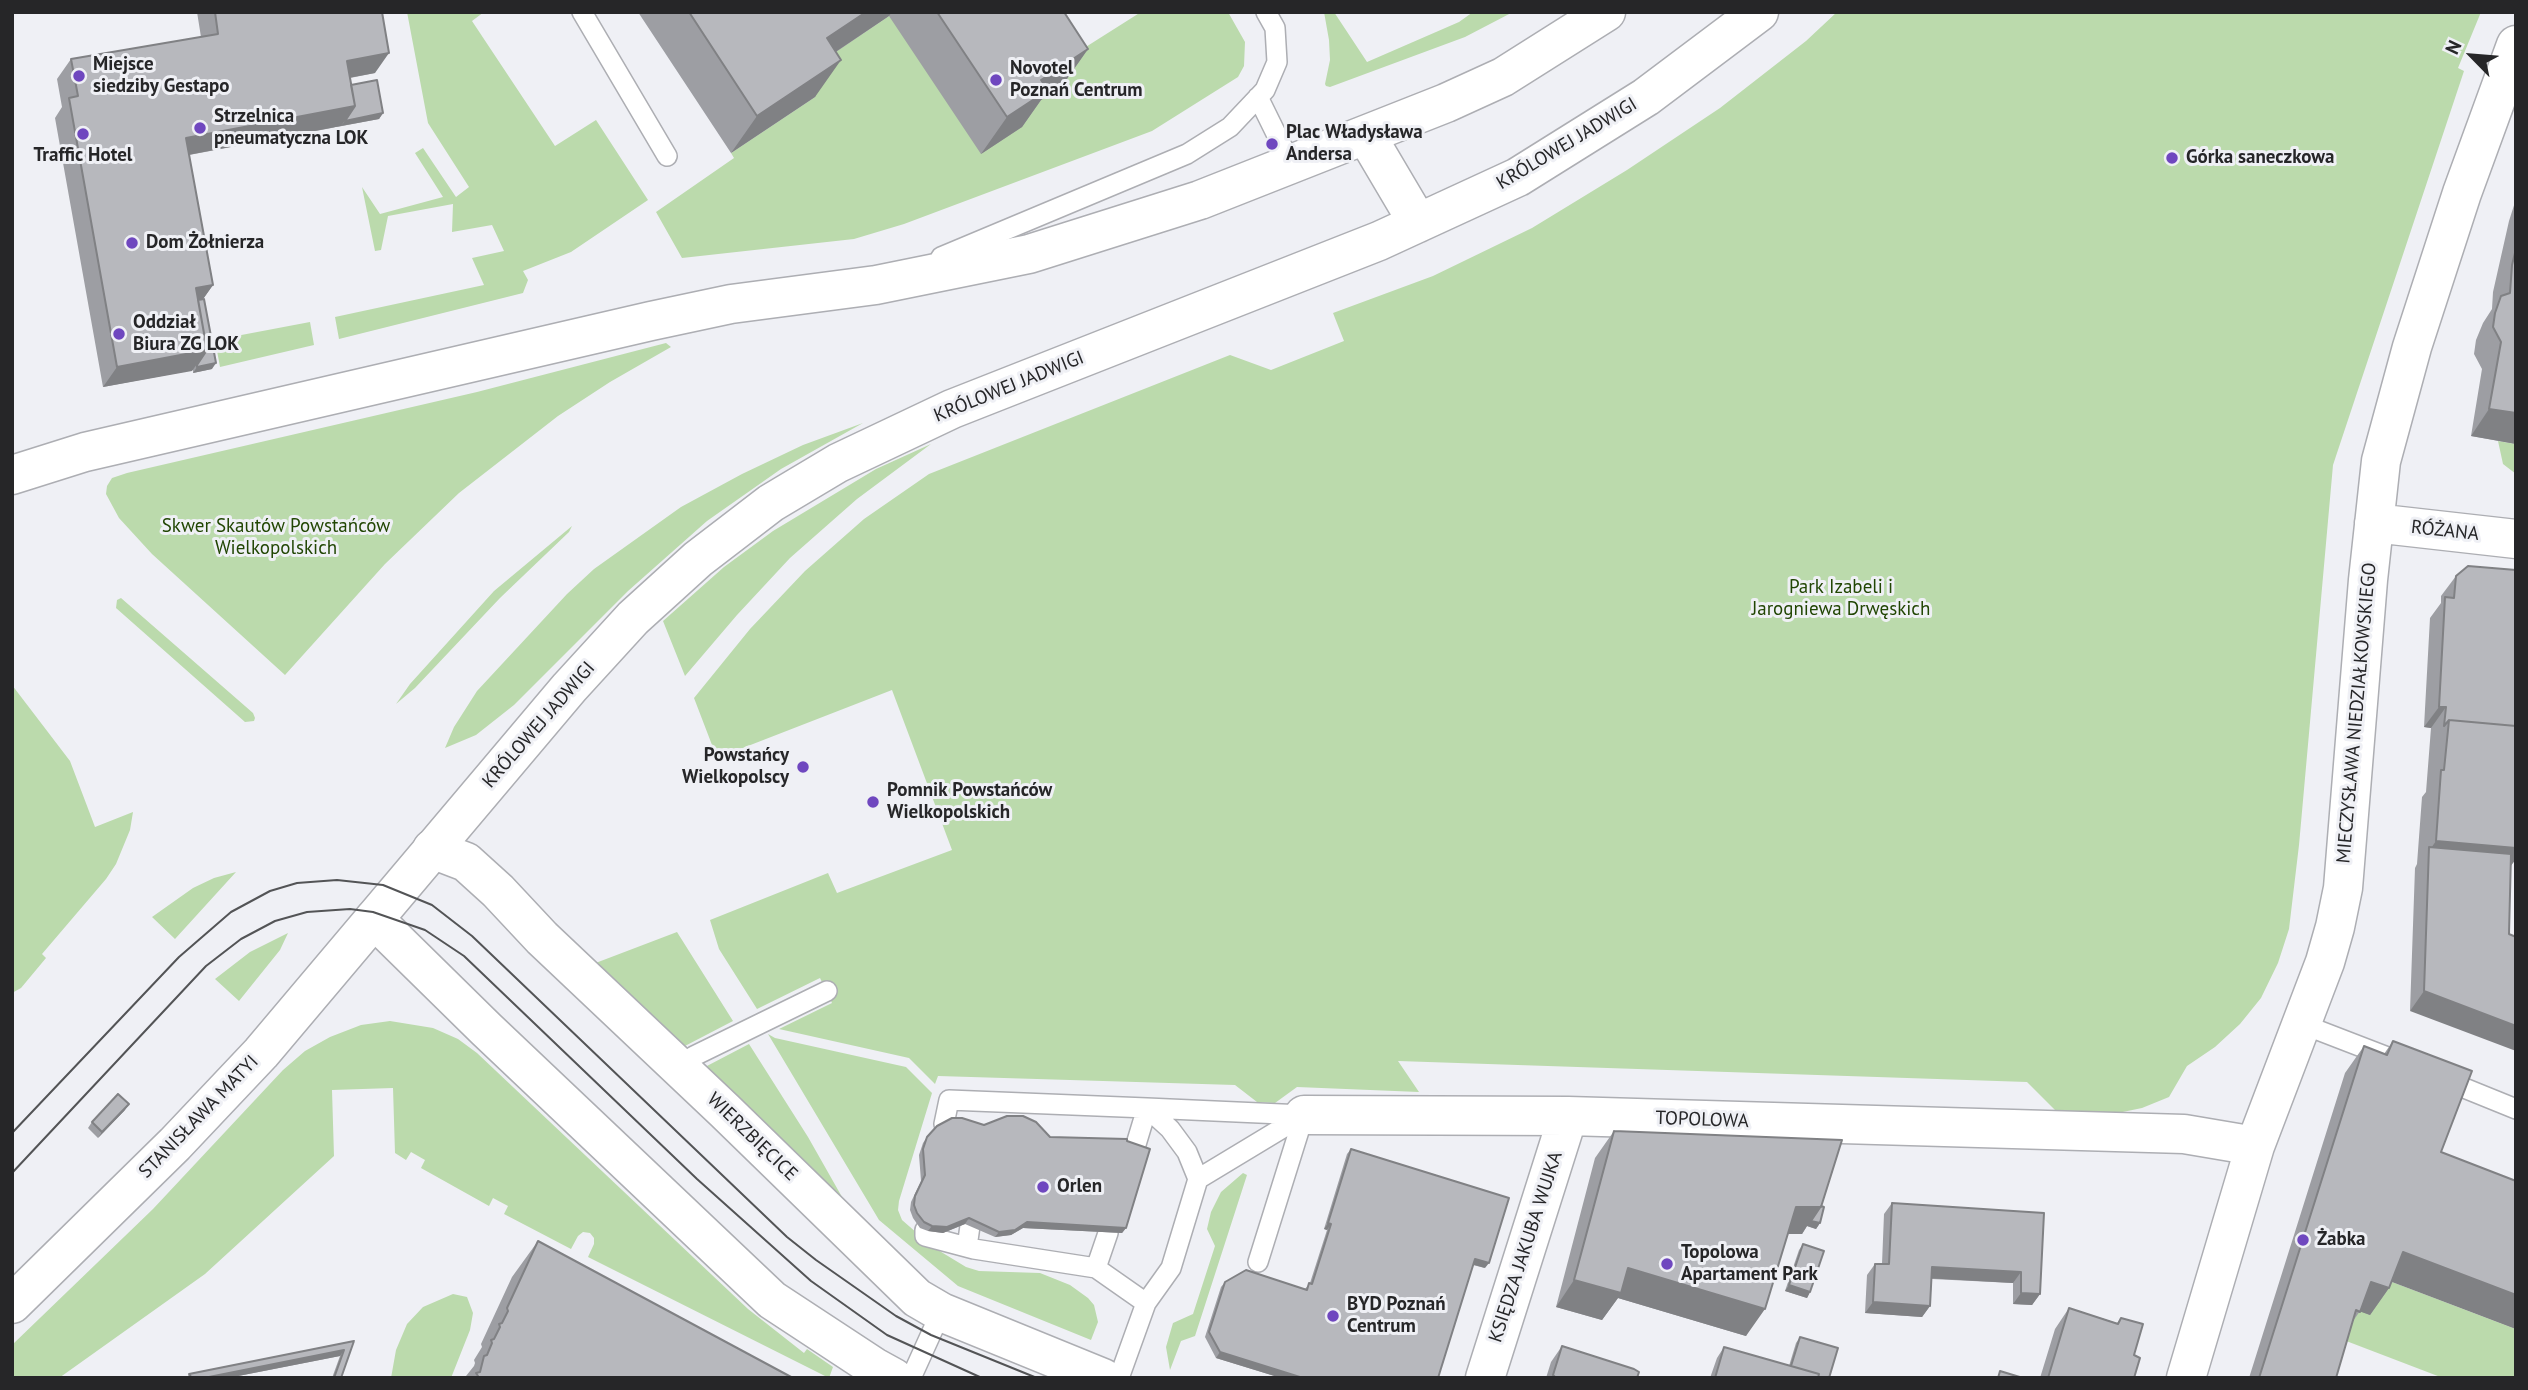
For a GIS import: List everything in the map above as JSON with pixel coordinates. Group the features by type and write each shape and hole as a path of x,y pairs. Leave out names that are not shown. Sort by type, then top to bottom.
{"street":[{"path":"26,471 99,449 664,318 731,304 876,285 1029,254 1200,200 1446,103 1503,77 1606,12"},
{"name":"KRÓLOWEJ JADWIGI","path":"374,919 569,688 634,618 698,559 771,503 838,463 952,409 1210,309 1418,223 1518,177 1582,139 1676,77 1759,12"},
{"name":"MIECZYSŁAWA NIEDZIAŁKOWSKIEGO","path":"2186,1378 2255,1146 2325,962 2343,888 2381,461 2412,347 2462,193 2516,45"},
{"path":"1366,135 1418,223"},
{"name":"RÓŻANA","path":"2374,523 2516,539"},
{"name":"WIERZBIĘCICE","path":"432,849 466,862 917,1298 941,1312 1103,1378"},
{"path":"374,919 772,1300 894,1378"},
{"name":"STANISŁAWA MATYI","path":"12,1304 185,1134 261,1053 374,919"},
{"name":"TOPOLOWA","path":"1304,1115 1568,1116 2184,1134 2255,1146"},
{"name":"KSIĘDZA JAKUBA WUJKA","path":"1485,1378 1568,1116"}],"lane":[{"path":"582,12 667,156"},
{"path":"876,285 1187,154 1230,127 1265,90 1277,62 1275,28 1266,12"},
{"path":"1258,97 1291,164"},
{"path":"679,1067 695,1056 827,990"},
{"path":"2302,1024 2400,1062"},
{"path":"2423,1071 2516,1109"},
{"name":"TOPOLOWA","path":"944,1124 949,1100 989,1109 1147,1108 1304,1115"},
{"path":"1119,1378 1146,1303 1171,1268 1198,1179 1187,1152 1170,1129 1147,1108 1134,1151"},
{"path":"1198,1179 1304,1115"},
{"path":"1258,1262 1304,1115"},
{"path":"967,1247 970,1226"},
{"path":"925,1230 925,1236 967,1247 1096,1268 1146,1303"},
{"path":"1096,1268 1108,1233"},
{"path":"911,1378 941,1312"}],"green space":[{"path":"407,12 484,12 472,21 555,146 596,120 648,200 571,252 523,271 528,280 523,293 339,339 335,317 484,285 472,258 504,251 492,225 452,232 453,204 388,216 381,250 375,251 362,187 380,214 443,197 415,153 423,148 456,197 469,187 428,123"},
{"path":"1141,12 1228,12 1245,42 1244,66 1238,77 1152,131 904,224 854,239 682,258 656,212 734,158 731,153 815,97 801,75 889,16 1051,69"},
{"path":"1324,12 1334,12 1367,62 1459,22 1473,12 1513,12 1465,37 1330,87 1325,84 1330,60"},
{"name":"Park Izabeli i Jarogniewa Drwęskich","path":"1837,12 2481,12 2458,68 2464,71 2333,465 2289,929 2278,963 2261,998 2240,1024 2215,1047 2187,1066 2169,1097 2142,1108 2113,1114 2057,1112 2027,1082 1398,1061 1419,1092 1297,1087 1275,1103 1257,1102 1235,1085 938,1076 935,1084 909,1058 779,1029 832,1003 820,978 757,1009 719,949 710,920 828,873 837,893 952,850 892,690 717,758 694,698 750,629 805,571 864,519 929,474 1230,355 1271,370 1344,341 1333,313 1433,276 1532,228 1627,170 1720,108 1806,41"},
{"path":"310,322 314,345 220,367 215,340"},
{"name":"Skwer Skautów Powstańców Wielkopolskich","path":"666,343 671,347 558,416 459,493 385,564 285,675 152,554 119,518 106,494 112,478 127,473 477,392"},
{"path":"863,423 781,469 707,521 628,591 514,705 476,735 445,748 454,727 477,691 567,594 594,569 681,507 803,445"},
{"path":"2498,441 2516,444 2516,474 2503,464"},
{"path":"931,444 857,499 790,558 685,676 663,621 724,567 773,531 876,469"},
{"path":"572,526 415,688 396,704 410,684 494,591"},
{"path":"121,598 253,713 254,721 245,722 116,608 117,600"},
{"path":"12,685 70,761 95,827 133,812 130,830 116,864 106,879 42,954 46,958 21,988 12,993"},
{"path":"236,872 175,939 152,917 193,888"},
{"path":"677,932 733,1021 683,1047 593,964"},
{"path":"288,933 280,950 239,1001 215,979 250,952"},
{"path":"390,1021 433,1028 458,1039 477,1053 748,1309 804,1353 807,1349 833,1367 829,1378 588,1257 594,1244 590,1233 583,1232 578,1236 571,1249 504,1214 508,1206 493,1198 489,1206 421,1168 425,1160 411,1152 406,1160 395,1153 393,1088 332,1090 334,1156 205,1274 59,1378 12,1378 12,1345 153,1209 283,1070 305,1051 330,1037 361,1025"},
{"path":"768,1034 775,1038 906,1067 932,1093 899,1201 898,1210 902,1220 933,1247 966,1267 979,1271 1040,1273 1070,1285 1094,1305 1098,1322 1091,1340 958,1286 879,1220"},
{"path":"749,1044 808,1137 846,1204 705,1067"},
{"path":"1243,1173 1247,1175 1195,1336 1181,1341 1170,1370 1166,1347 1173,1323 1193,1314 1215,1246 1207,1229 1211,1212 1221,1192"},
{"path":"2384,1279 2516,1329 2516,1378 2443,1378 2341,1339 2353,1309"},
{"path":"453,1294 467,1297 473,1313 470,1330 451,1378 391,1378 396,1350 407,1324 423,1307"}],"building":[{"name":"Dom Żołnierza","path":"215,12 382,12 389,53 347,61 355,106 186,138 213,285 196,288 207,350 117,367 69,98 78,96 71,59 218,34"},
{"path":"689,12 866,12 827,38 841,60 757,116"},
{"path":"937,12 1064,12 1088,49 1041,80 1048,90 1007,117"},
{"path":"377,80 383,113 345,121 355,106 351,85"},
{"path":"2516,249 2516,413 2489,409 2501,342 2493,327 2495,313 2501,296 2510,293"},
{"path":"204,299 216,363 197,367 207,350 198,300"},
{"path":"2468,566 2516,570 2516,726 2449,720 2444,726 2446,707 2439,707 2445,597 2454,598 2456,576"},
{"path":"2449,720 2516,726 2516,848 2436,841 2441,770 2444,770"},
{"path":"2429,847 2511,854 2509,934 2516,937 2516,1026 2424,991"},
{"path":"2393,1041 2472,1071 2441,1152 2516,1181 2516,1295 2403,1252 2389,1288 2371,1282 2360,1312 2356,1310 2336,1378 2259,1378 2364,1046 2387,1055"},
{"path":"118,1094 129,1104 102,1132 92,1122"},
{"path":"1007,1116 1023,1116 1036,1122 1050,1137 1127,1139 1150,1149 1126,1228 1027,1222 1015,1230 999,1232 969,1218 947,1227 932,1226 924,1222 914,1205 915,1196 925,1175 923,1149 927,1137 937,1126 952,1118 962,1118 984,1125"},
{"name":"Topolowa Apartament Park","path":"1614,1131 1842,1140 1821,1207 1796,1207 1765,1309 1628,1268 1621,1293 1574,1280"},
{"name":"BYD Poznań Centrum","path":"1351,1149 1509,1198 1489,1263 1475,1259 1438,1378 1303,1378 1220,1352 1209,1332 1225,1282 1246,1270 1307,1290 1309,1283 1312,1284"},
{"path":"1892,1203 2044,1213 2040,1294 2021,1293 2021,1272 1932,1267 1930,1306 1873,1302 1875,1264 1889,1264"},
{"path":"1821,1206 1824,1207 1820,1223 1811,1221"},
{"path":"538,1241 793,1378 477,1378 476,1373 480,1372 491,1340 508,1311 507,1308"},
{"path":"1803,1244 1824,1251 1810,1292 1789,1285"},
{"path":"2069,1308 2118,1324 2121,1318 2143,1324 2134,1355 2140,1358 2134,1378 2048,1378"},
{"path":"1800,1337 1838,1348 1829,1378 1818,1378 1819,1374 1791,1366"},
{"path":"354,1341 341,1378 334,1378 344,1350 204,1378 192,1378 189,1374"},
{"path":"1562,1346 1634,1369 1639,1372 1637,1378 1556,1378 1553,1375"},
{"path":"1724,1347 1819,1374 1818,1378 1715,1378"},
{"path":"2000,1371 2023,1378 1998,1378"}],"tram line":[{"path":"12,1133 179,957 231,912 270,891 297,883 337,880 383,885 432,905 472,936 787,1237 816,1260 896,1316 931,1335 1037,1378"},
{"path":"12,1173 206,966 241,939 275,921 307,912 350,909 373,912 425,930 464,956 697,1179 811,1281 887,1335 982,1378"}],"place":[{"name":"Miejsce siedziby Gestapo","path":"79,76"},
{"name":"Novotel Poznań Centrum","path":"996,80"},
{"name":"Strzelnica pneumatyczna LOK","path":"200,128"},
{"name":"Traffic Hotel","path":"83,134"},
{"name":"Plac Władysława Andersa","path":"1272,144"},
{"name":"Górka saneczkowa","path":"2172,158"},
{"name":"Dom Żołnierza","path":"132,243"},
{"name":"Oddział Biura ZG LOK","path":"119,334"},
{"name":"Powstańcy Wielkopolscy","path":"803,767"},
{"name":"Pomnik Powstańców Wielkopolskich","path":"873,802"},
{"name":"Orlen","path":"1043,1187"},
{"name":"Żabka","path":"2303,1240"},
{"name":"Topolowa Apartament Park","path":"1667,1264"},
{"name":"BYD Poznań Centrum","path":"1333,1316"}]}
